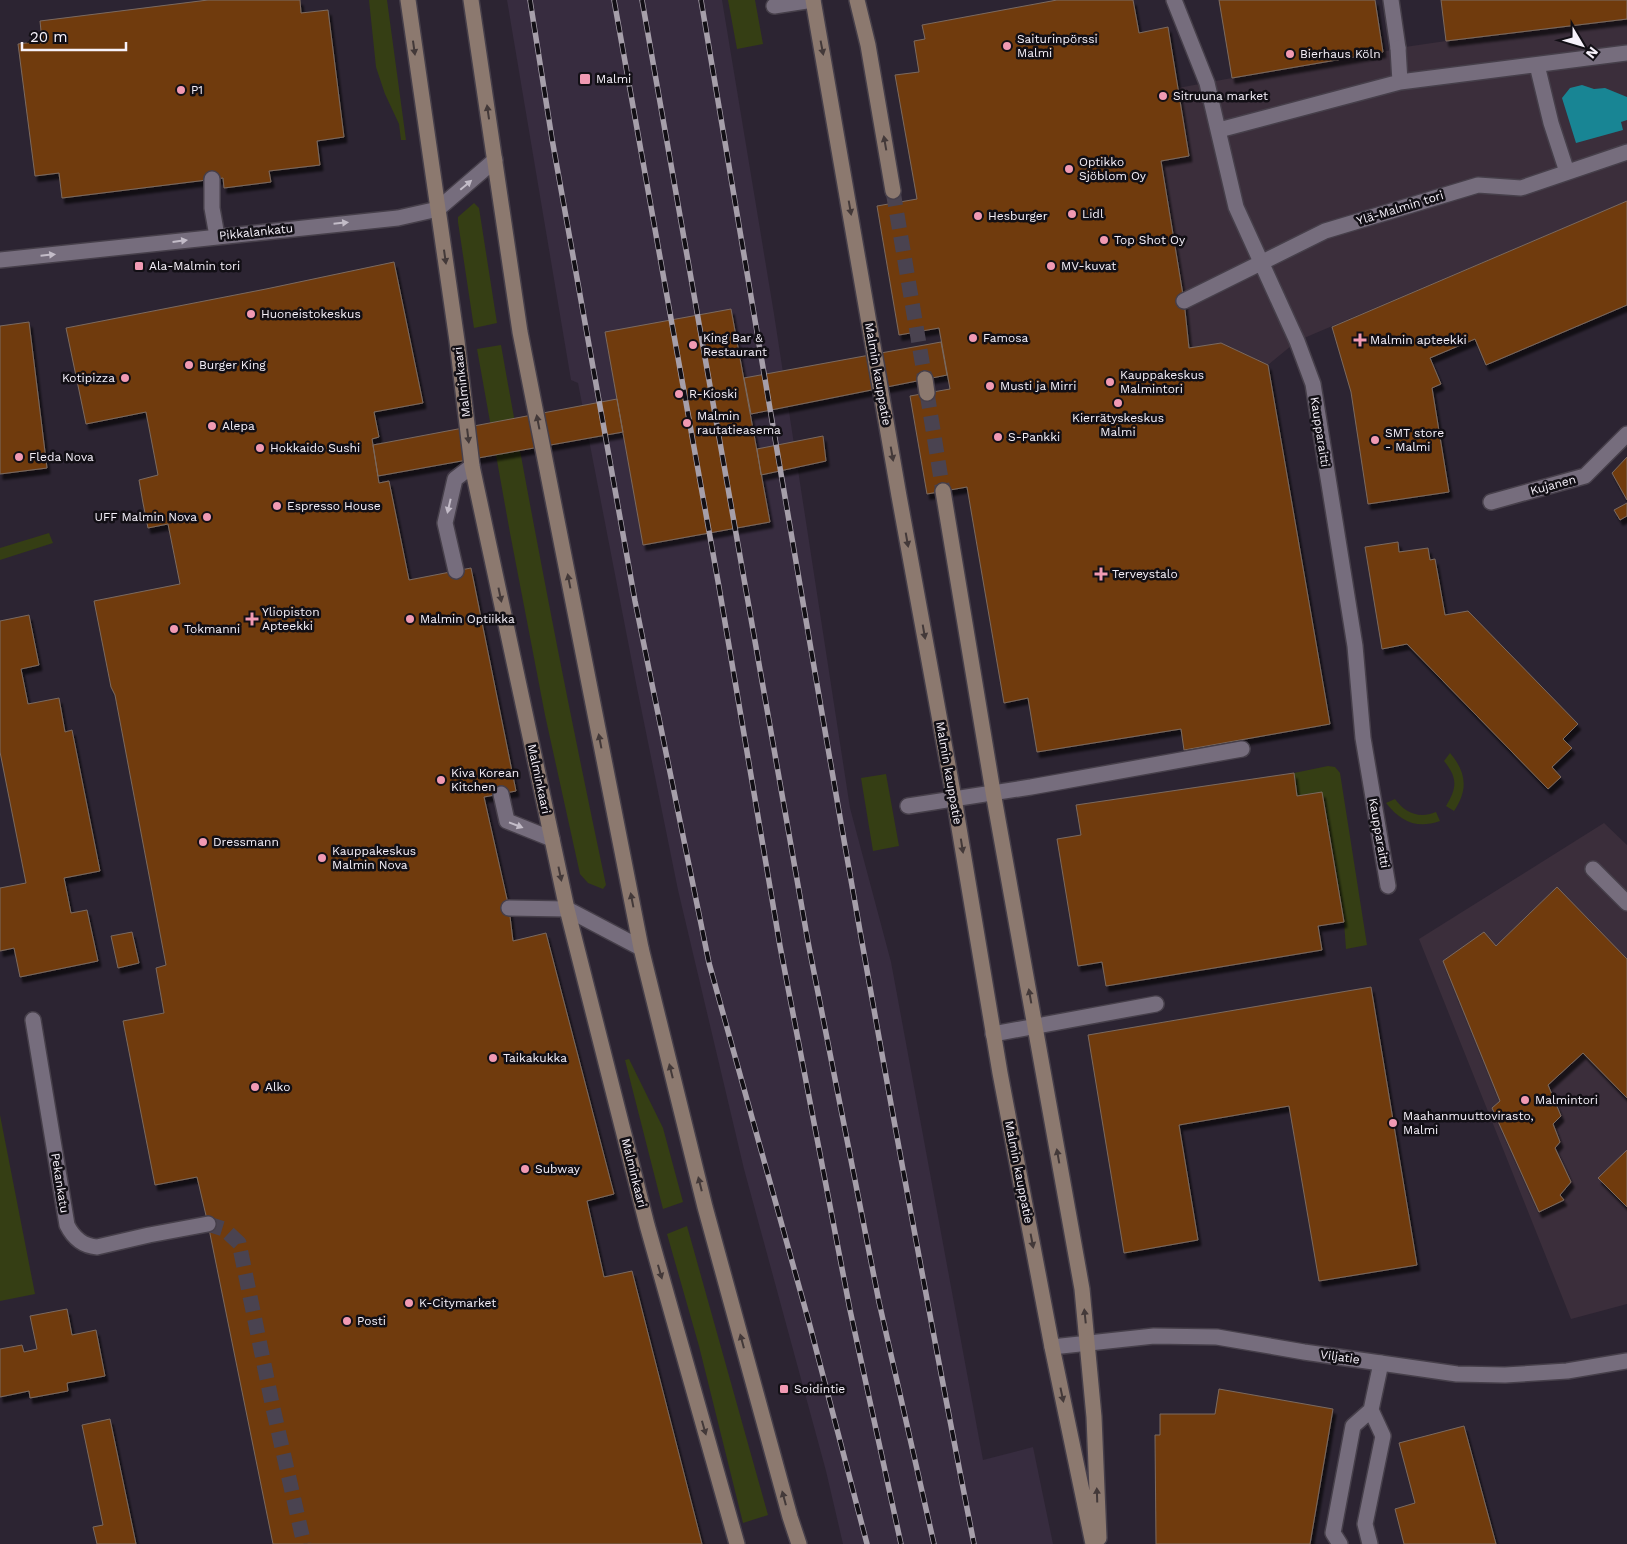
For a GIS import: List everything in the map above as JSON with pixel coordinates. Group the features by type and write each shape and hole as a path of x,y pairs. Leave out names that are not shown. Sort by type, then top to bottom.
{"main road":[{"name":"Malminkaari","path":"408,0 457,341 472,466 567,908 647,1225 737,1544"},
{"path":"471,0 520,332 641,948 705,1206 799,1544"},
{"name":"Malmin kauppatie","path":"813,0 899,496 954,798 993,1034 1052,1347 1093,1544"},
{"path":"857,0 868,45 893,191"},
{"path":"943,491 993,792 1082,1289 1094,1417 1099,1544"}],"street":[{"path":"774,6 813,0"},
{"name":"Kaupparaitti","path":"1174,0 1207,83 1236,207 1297,341 1313,384 1356,646 1362,738 1388,886"},
{"path":"1391,0 1398,48 1400,82"},
{"path":"1219,130 1400,82 1627,53"},
{"path":"1537,65 1567,172"},
{"name":"Ylä-Malmin tori","path":"1184,301 1325,231 1478,185 1521,188 1627,152"},
{"name":"Pikkalankatu","path":"0,260 398,218 438,209 495,160"},
{"path":"212,179 212,208 217,236"},
{"name":"Kujanen","path":"1491,502 1585,476 1627,434"},
{"path":"456,571 445,523 454,479 472,466"},
{"path":"908,806 1242,749"},
{"path":"501,794 507,821 552,838"},
{"path":"1593,869 1627,902"},
{"path":"509,908 567,908 641,948"},
{"path":"993,1034 1156,1004"},
{"name":"Pekankatu","path":"33,1020 66,1224 75,1237 81,1243 97,1247 208,1224"},
{"name":"Viljatie","path":"1052,1347 1154,1336 1217,1337 1457,1374 1505,1376 1567,1371 1627,1361"},
{"path":"1340,1544 1333,1533 1354,1426 1371,1410 1381,1363"},
{"path":"1370,1544 1365,1524 1383,1436 1371,1410"}],"shaded area":[{"path":"507,0 722,0 774,314 850,808 891,962 983,1460 1033,1447 1053,1544 843,1544 826,1471 744,1169 678,890 578,383 571,380"},
{"path":"1219,0 1375,0 1383,52 1446,41 1627,19 1627,201 1297,341 1268,365 1221,343 1189,348 1184,301 1161,161 1189,156 1178,88 1232,78"},
{"path":"1604,823 1627,845 1627,1304 1571,1319 1419,939"}],"green space":[{"path":"369,0 387,0 406,140 401,140 399,124 385,94 376,67"},
{"path":"728,0 755,0 763,44 737,49"},
{"path":"474,203 479,208 497,323 474,328 458,217"},
{"path":"501,345 551,616 606,885 603,889 588,883 580,874 545,715 510,533 477,349"},
{"path":"49,533 53,543 0,560 0,548"},
{"path":"1450,753 1460,768 1464,782 1462,796 1454,811 1446,806 1454,788 1454,778 1444,761"},
{"path":"1328,766 1335,767 1340,773 1367,945 1346,949 1344,922 1322,793 1297,796 1294,773"},
{"path":"886,774 899,846 873,851 861,778"},
{"path":"1395,799 1403,808 1418,815 1436,812 1440,821 1424,824 1410,822 1398,815 1386,803"},
{"path":"629,1059 663,1128 683,1202 663,1209 625,1060"},
{"path":"0,1115 35,1294 0,1301"},
{"path":"687,1226 768,1515 743,1523 699,1346 667,1234"}],"water":[{"path":"1582,85 1594,89 1605,88 1627,97 1627,120 1621,122 1623,130 1576,143 1562,98 1570,88"}],"building":[{"name":"P1","path":"208,0 300,0 301,13 328,10 344,137 317,141 320,165 269,171 271,182 224,188 223,178 62,198 59,173 35,176 18,44 42,41 40,21"},
{"name":"Kauppakeskus Malmintori","path":"1057,0 1133,0 1139,33 1168,27 1189,156 1161,161 1184,301 1189,348 1221,343 1268,365 1330,724 1184,750 1181,729 1037,752 1028,698 1004,703 967,487 927,494 910,396 950,389 939,328 899,335 877,206 917,199 895,75 919,72 914,41 925,39 922,25"},
{"path":"1219,0 1375,0 1383,52 1232,78"},
{"path":"1441,0 1627,0 1627,19 1446,41"},
{"path":"1627,201 1627,305 1486,365 1475,339 1430,358 1441,384 1432,388 1449,492 1368,504 1351,392 1332,327"},
{"name":"Kauppakeskus Malmin Nova","path":"394,262 423,403 374,412 379,437 372,439 379,483 389,481 409,580 471,568 516,791 484,797 509,908 513,941 546,933 614,1194 587,1201 604,1277 632,1271 702,1544 273,1544 197,1177 155,1185 123,1021 164,1013 156,968 166,965 115,695 111,687 94,601 180,584 168,524 148,528 143,503 139,480 158,475 146,412 86,424 66,328"},
{"name":"Malmin rautatieasema","path":"731,309 770,522 643,545 605,332"},
{"path":"29,322 47,468 0,474 0,326"},
{"path":"941,342 947,375 751,414 744,378"},
{"path":"617,399 623,432 378,476 373,445"},
{"path":"823,436 826,461 761,475 757,449"},
{"path":"1627,457 1627,500 1612,473"},
{"path":"1627,503 1627,516 1620,520 1614,510"},
{"path":"1398,542 1399,552 1428,548 1430,560 1435,559 1445,615 1468,611 1578,724 1563,739 1572,748 1552,767 1561,777 1548,789 1407,644 1382,649 1365,547"},
{"path":"29,615 39,665 21,669 28,704 59,698 65,732 72,730 100,871 64,878 71,913 87,910 98,961 20,977 14,948 0,951 0,888 26,883 0,752 0,621"},
{"path":"1294,773 1297,796 1322,792 1344,922 1318,926 1322,950 1106,986 1102,962 1078,966 1057,839 1081,835 1076,805"},
{"path":"1557,887 1627,959 1627,1098 1583,1053 1548,1085 1561,1116 1553,1124 1560,1142 1555,1148 1571,1182 1560,1195 1564,1200 1539,1212 1492,1108 1500,1101 1443,961 1484,932 1496,946"},
{"path":"132,932 139,963 118,968 111,936"},
{"path":"1371,987 1417,1265 1319,1281 1289,1106 1179,1125 1198,1240 1124,1253 1088,1035"},
{"path":"1627,1150 1627,1207 1598,1178"},
{"path":"67,1309 72,1335 96,1330 105,1376 67,1383 68,1391 30,1398 29,1391 0,1397 0,1349 22,1345 24,1352 37,1349 30,1316"},
{"path":"1219,1389 1333,1409 1310,1544 1156,1544 1155,1435 1160,1435 1160,1414 1215,1414"},
{"path":"110,1419 136,1544 97,1544 93,1527 103,1525 82,1425"},
{"path":"1464,1426 1496,1544 1404,1544 1395,1509 1415,1503 1399,1443"}],"tunnel":[{"path":"893,191 925,379"},
{"path":"927,393 943,491"},
{"path":"208,1224 224,1229 239,1243 273,1408 304,1544"}],"railway":[{"path":"530,0 552,139 635,601 709,963 810,1326 867,1544"},
{"path":"614,0 719,587 780,946 850,1310 901,1544"},
{"path":"642,0 808,942 879,1302 934,1544"},
{"path":"701,0 866,966 974,1544"}],"place":[{"name":"Saiturinpörssi Malmi","path":"1007,46"},
{"name":"Bierhaus Köln","path":"1290,54"},
{"name":"Malmi","path":"585,79"},
{"name":"P1","path":"181,90"},
{"name":"Sitruuna market","path":"1163,96"},
{"name":"Optikko Sjöblom Oy","path":"1069,169"},
{"name":"Lidl","path":"1072,214"},
{"name":"Hesburger","path":"978,216"},
{"name":"Top Shot Oy","path":"1104,240"},
{"name":"Ala-Malmin tori","path":"139,266"},
{"name":"MV-kuvat","path":"1051,266"},
{"name":"Huoneistokeskus","path":"251,314"},
{"name":"Famosa","path":"973,338"},
{"name":"Malmin apteekki","path":"1360,340"},
{"name":"King Bar & Restaurant","path":"693,345"},
{"name":"Burger King","path":"189,365"},
{"name":"Kotipizza","path":"125,378"},
{"name":"Kauppakeskus Malmintori","path":"1110,382"},
{"name":"Musti ja Mirri","path":"990,386"},
{"name":"R-Kioski","path":"679,394"},
{"name":"Kierrätyskeskus Malmi","path":"1118,403"},
{"name":"Malmin rautatieasema","path":"687,423"},
{"name":"Alepa","path":"212,426"},
{"name":"S-Pankki","path":"998,437"},
{"name":"SMT store - Malmi","path":"1375,440"},
{"name":"Hokkaido Sushi","path":"260,448"},
{"name":"Fleda Nova","path":"19,457"},
{"name":"Espresso House","path":"277,506"},
{"name":"UFF Malmin Nova","path":"207,517"},
{"name":"Terveystalo","path":"1101,574"},
{"name":"Yliopiston Apteekki","path":"252,619"},
{"name":"Malmin Optiikka","path":"410,619"},
{"name":"Tokmanni","path":"174,629"},
{"name":"Kiva Korean Kitchen","path":"441,780"},
{"name":"Dressmann","path":"203,842"},
{"name":"Kauppakeskus Malmin Nova","path":"322,858"},
{"name":"Taikakukka","path":"493,1058"},
{"name":"Alko","path":"255,1087"},
{"name":"Malmintori","path":"1525,1100"},
{"name":"Maahanmuuttovirasto, Malmi","path":"1393,1123"},
{"name":"Subway","path":"525,1169"},
{"name":"K-Citymarket","path":"409,1303"},
{"name":"Posti","path":"347,1321"},
{"name":"Soidintie","path":"784,1389"}]}
